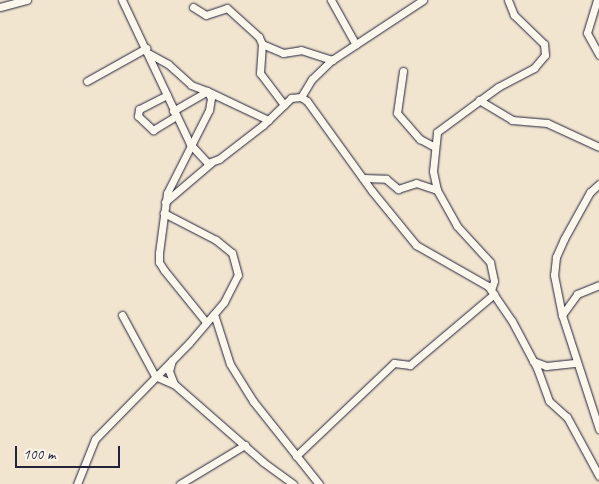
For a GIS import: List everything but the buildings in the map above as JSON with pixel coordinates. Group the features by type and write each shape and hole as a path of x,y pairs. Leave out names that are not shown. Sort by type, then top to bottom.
{"street":[{"path":"0,8 27,0"},
{"path":"122,0 190,144 199,155 211,162"},
{"path":"331,0 356,45"},
{"path":"301,97 312,79 332,60 422,0"},
{"path":"296,456 394,363 410,365 493,292 494,281 490,262 457,226 437,190 433,171 433,146 439,130 479,100 534,68 545,55 544,44 514,15 508,0"},
{"path":"597,0 587,33 599,55"},
{"path":"193,7 206,15 228,8 259,37 262,44 260,73 284,105"},
{"path":"262,44 283,53 301,50 332,60"},
{"path":"87,81 147,51"},
{"path":"147,51 168,64 191,85 268,120"},
{"path":"403,71 397,113 416,135 433,146"},
{"path":"167,94 139,110 138,116 153,130 207,91"},
{"path":"206,322 159,262 165,202 190,144 211,105 207,91"},
{"path":"165,202 211,162 268,120 291,98 301,97"},
{"path":"301,97 362,178 425,253 475,276 493,292 533,361 549,401 567,416 599,476"},
{"path":"479,100 512,120 548,123 599,145"},
{"path":"196,176 200,167 199,155"},
{"path":"362,178 386,179 398,189 416,183 437,190"},
{"path":"599,184 590,192 556,257 554,275 562,315 599,429"},
{"path":"78,484 95,438 172,360 214,314 234,288 238,275 232,253 216,240 164,213"},
{"path":"562,315 577,294 599,285"},
{"path":"214,314 230,364 253,401 319,484"},
{"path":"122,315 155,376 174,384 293,484"},
{"path":"172,360 169,371 174,384"},
{"path":"533,361 546,366 577,363"},
{"path":"180,484 245,445"}]}
